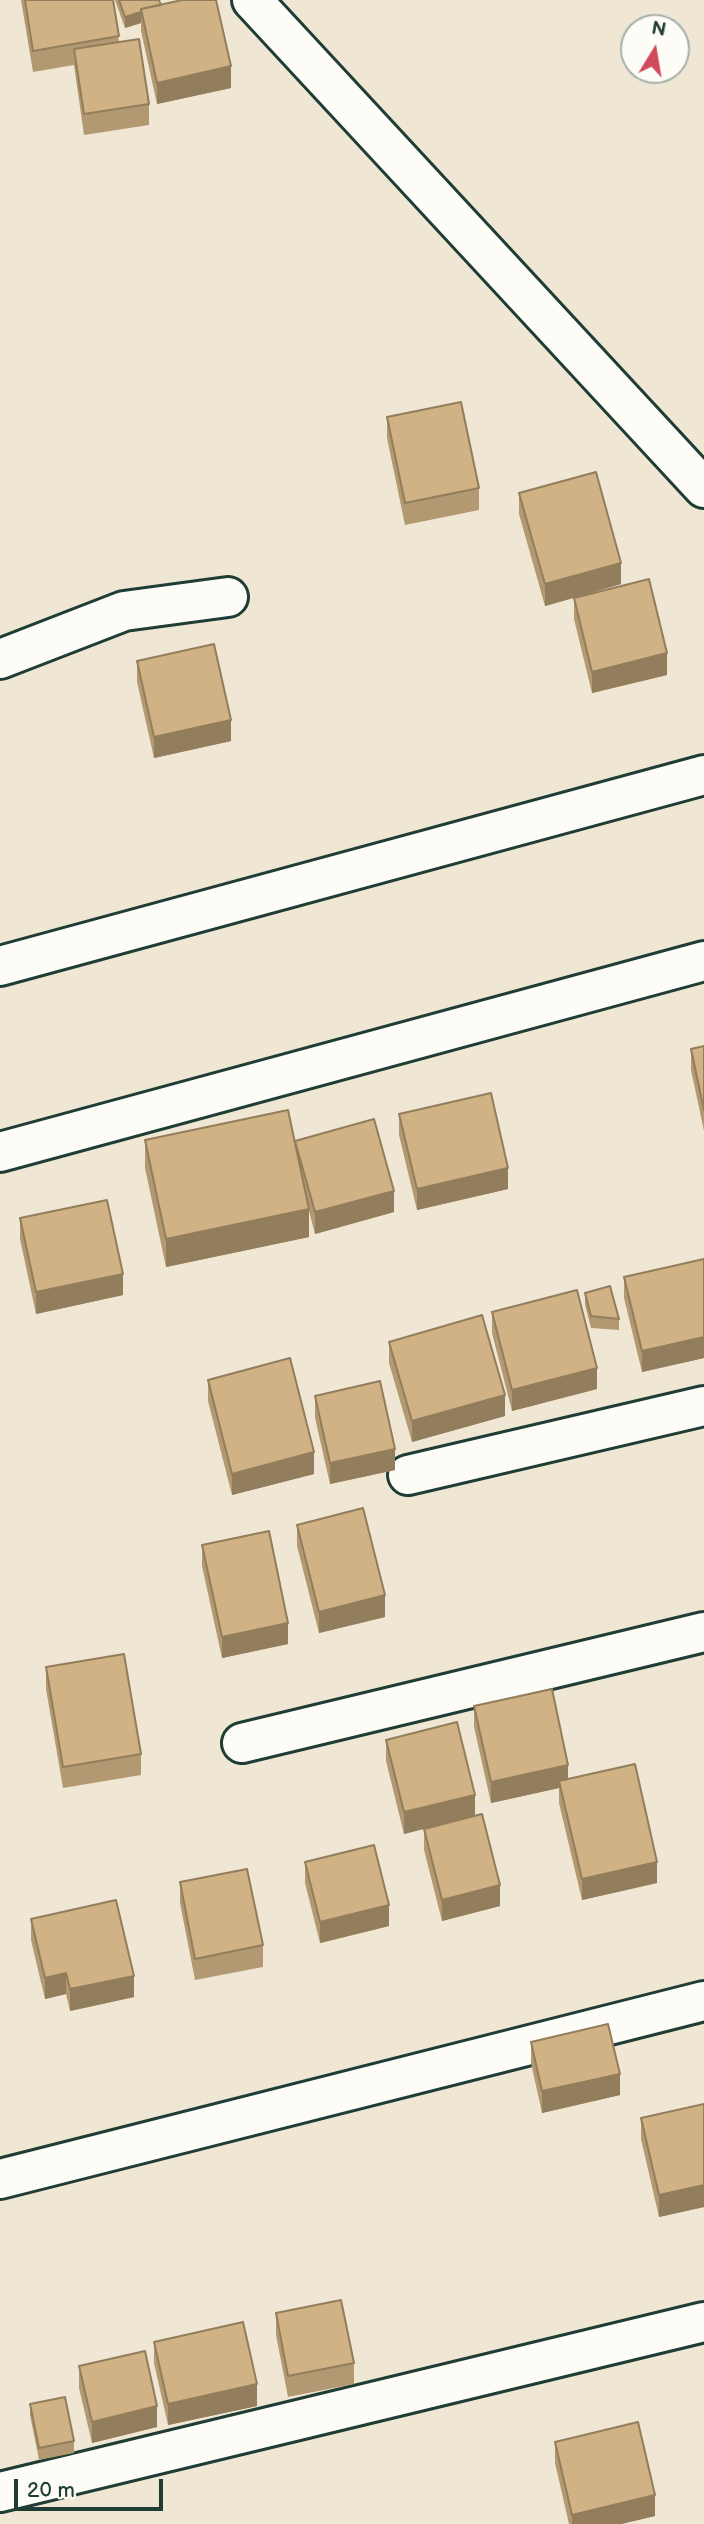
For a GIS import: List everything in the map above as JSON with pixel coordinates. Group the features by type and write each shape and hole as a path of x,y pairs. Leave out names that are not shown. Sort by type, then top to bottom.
{"street":[{"path":"251,0 704,488"},
{"path":"0,659 124,611 228,597"},
{"path":"0,966 704,775"},
{"path":"0,1152 704,961"},
{"path":"408,1475 704,1406"},
{"path":"242,1742 704,1632"},
{"path":"0,2179 704,2001"},
{"path":"0,2492 704,2322"}],"building":[{"path":"25,0 113,0 119,36 33,51"},
{"path":"119,0 159,0 161,5 141,9 141,12 125,17"},
{"path":"182,0 216,0 231,66 157,83 141,9"},
{"path":"139,39 149,104 84,114 74,49"},
{"path":"461,402 479,488 405,503 387,417"},
{"path":"596,472 621,563 545,584 519,493"},
{"path":"649,579 667,653 592,672 574,598"},
{"path":"214,644 231,720 154,737 137,661"},
{"path":"704,1046 704,1110 691,1049"},
{"path":"491,1093 508,1168 417,1189 399,1114"},
{"path":"288,1110 309,1209 166,1239 145,1140"},
{"path":"374,1119 394,1191 315,1212 295,1141"},
{"path":"107,1200 123,1274 36,1292 20,1218"},
{"path":"704,1259 704,1337 642,1351 624,1277"},
{"path":"610,1286 619,1319 591,1316 585,1293"},
{"path":"577,1290 597,1368 512,1390 492,1312"},
{"path":"482,1315 505,1395 412,1421 389,1342"},
{"path":"290,1358 314,1452 232,1474 208,1380"},
{"path":"380,1381 395,1449 330,1463 315,1396"},
{"path":"363,1508 385,1595 319,1612 297,1525"},
{"path":"269,1531 288,1623 222,1637 202,1545"},
{"path":"124,1654 141,1754 63,1767 46,1667"},
{"path":"552,1689 568,1765 491,1782 474,1706"},
{"path":"457,1722 475,1795 404,1812 386,1740"},
{"path":"635,1764 657,1862 582,1879 559,1781"},
{"path":"482,1814 500,1885 442,1900 424,1829"},
{"path":"374,1845 389,1905 320,1922 305,1862"},
{"path":"247,1869 263,1945 195,1959 180,1882"},
{"path":"116,1900 134,1976 70,1989 66,1973 45,1978 31,1919"},
{"path":"608,2024 620,2074 542,2091 531,2042"},
{"path":"704,2104 704,2185 659,2195 641,2118"},
{"path":"341,2300 354,2363 288,2376 276,2313"},
{"path":"243,2322 257,2384 168,2404 154,2342"},
{"path":"145,2351 157,2406 92,2422 79,2366"},
{"path":"65,2397 74,2441 39,2448 30,2404"},
{"path":"638,2422 655,2495 572,2515 555,2442"}]}
